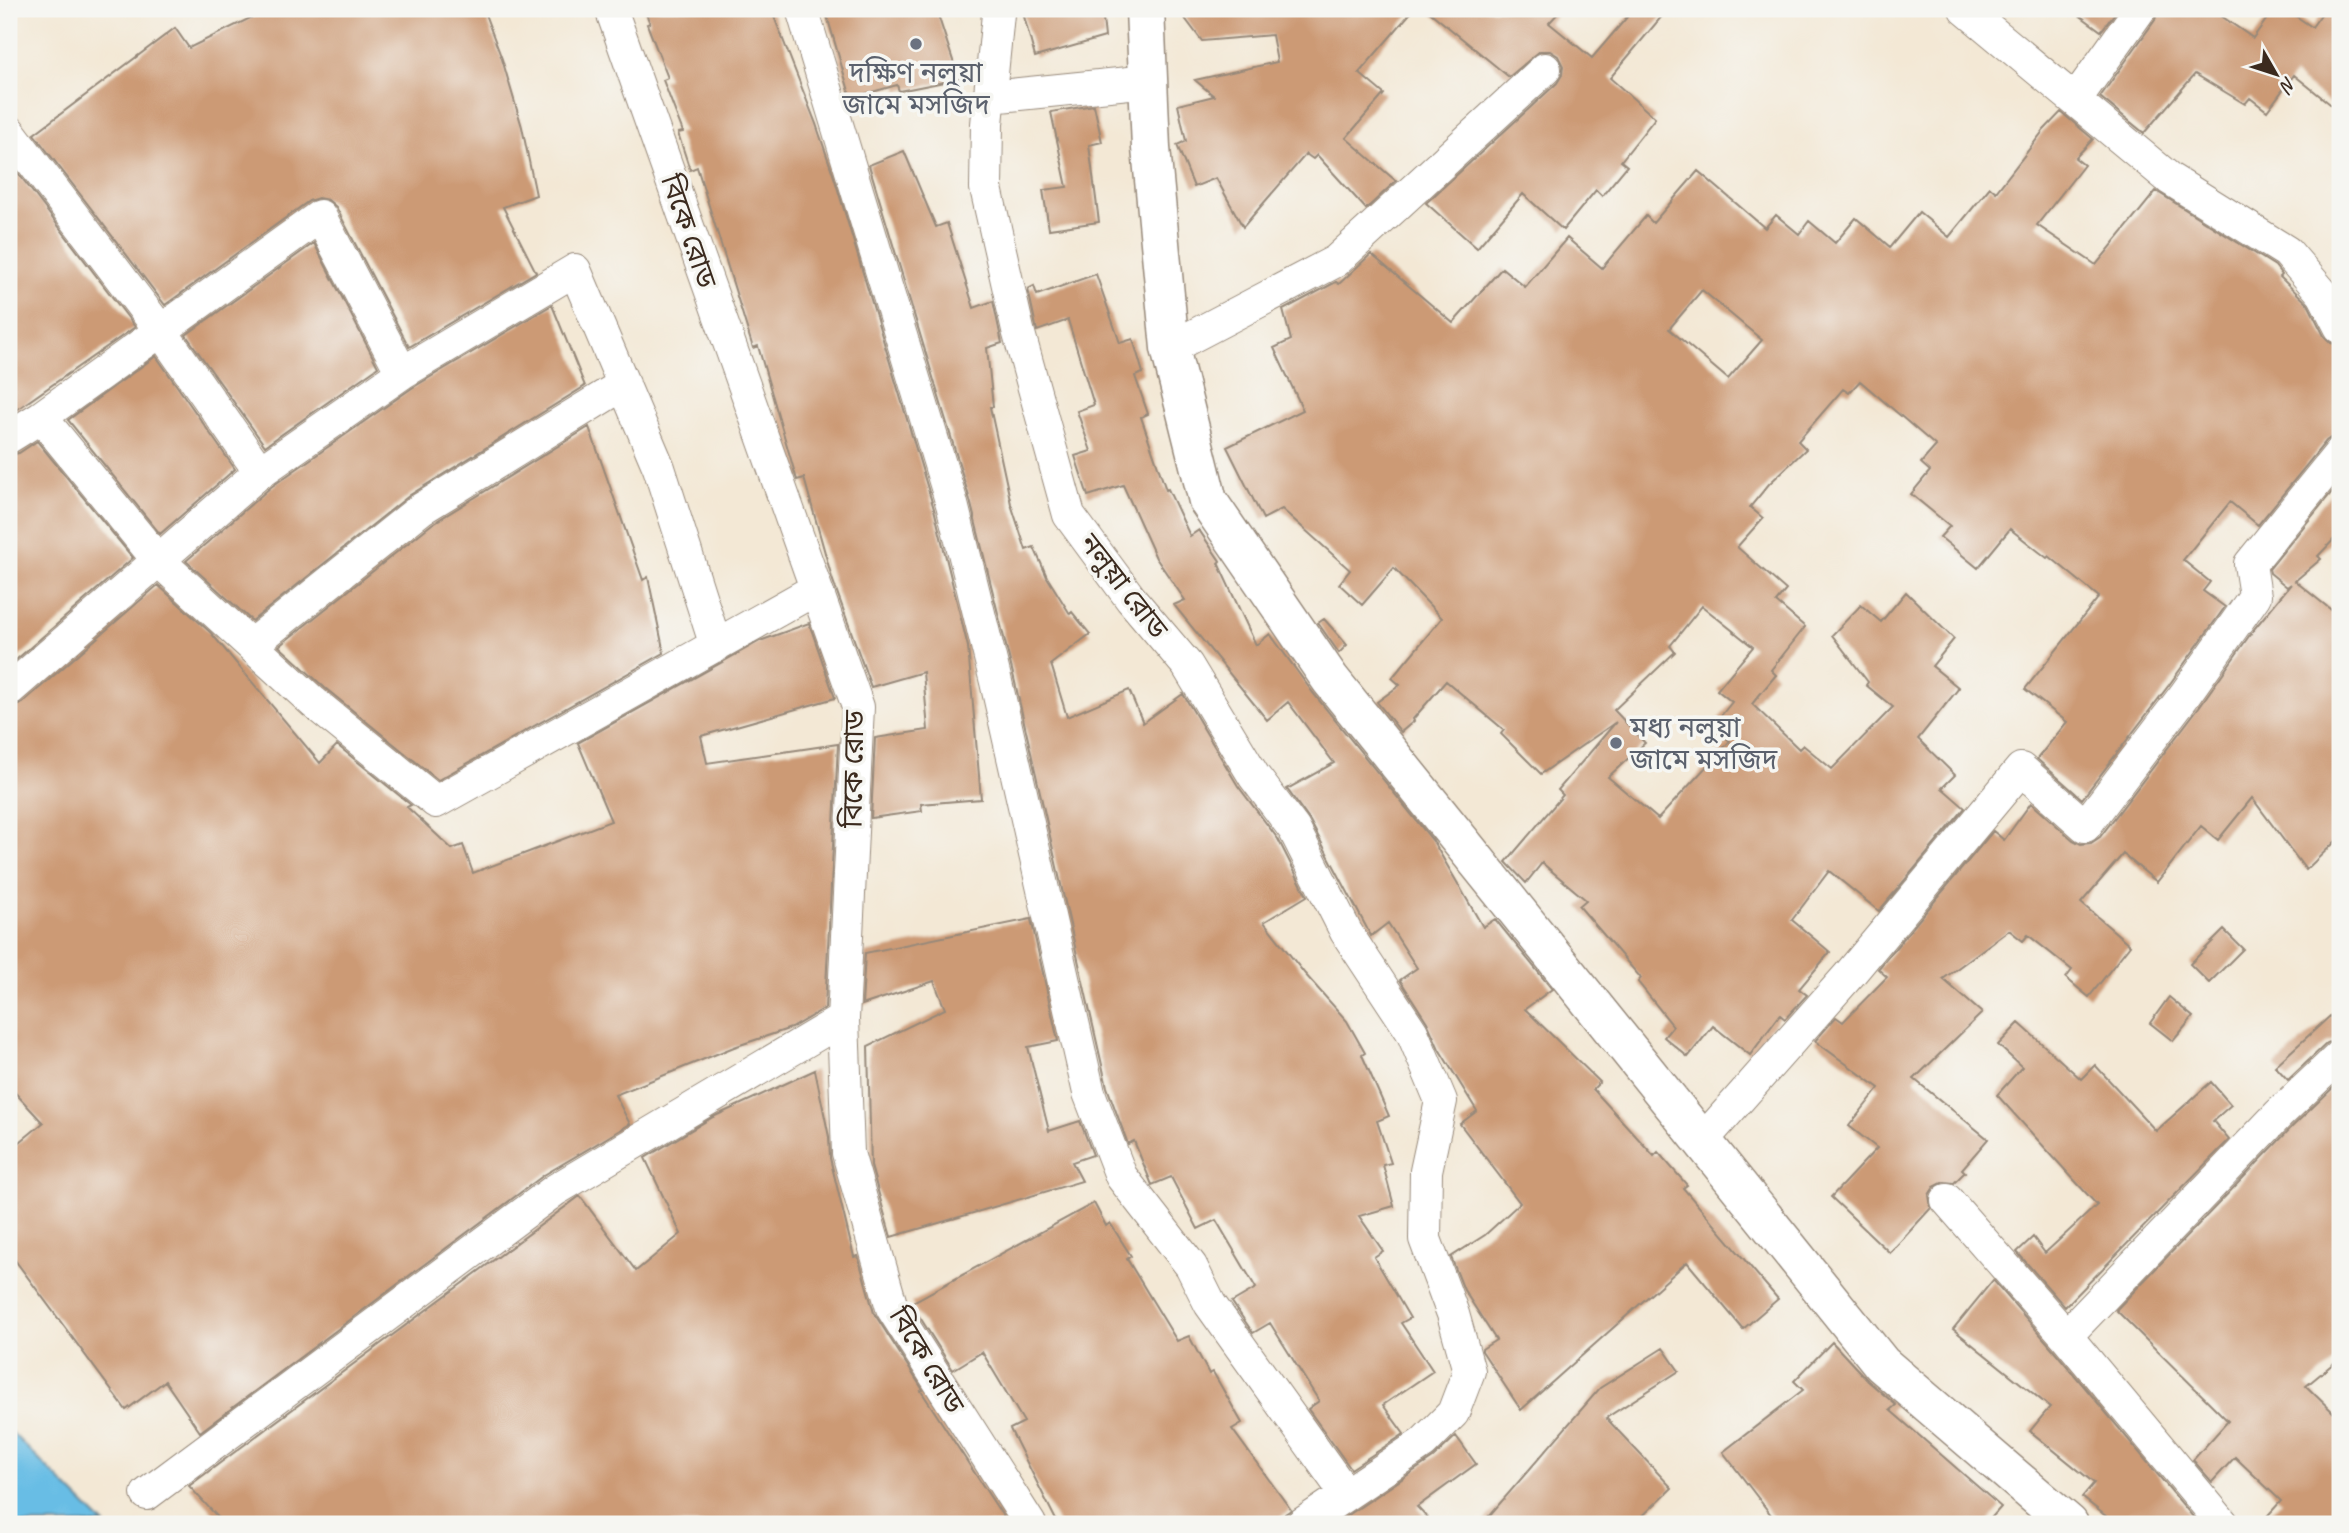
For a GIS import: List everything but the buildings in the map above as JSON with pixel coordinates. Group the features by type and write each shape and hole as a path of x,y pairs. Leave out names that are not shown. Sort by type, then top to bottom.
{"main road":[{"path":"1145,9 1151,148 1170,348 1208,501 1330,679 1882,1364 2069,1524"}],"street":[{"name":"বিকে রোড","path":"611,9 858,706 843,1018 848,1153 892,1308 1030,1524"},
{"path":"802,9 952,504 996,682 1089,1093 1121,1176 1191,1266 1210,1304 1346,1494 1301,1524"},
{"name":"নলুয়া রোড","path":"996,9 998,13 990,97 986,188 1018,330 1069,515 1131,599 1187,665 1254,776 1294,829 1346,932 1412,1032 1441,1101 1426,1171 1425,1239 1453,1314 1469,1371 1453,1413 1423,1443 1346,1494"},
{"path":"1965,9 2171,179 2287,252 2323,295 2340,327"},
{"path":"2075,100 2140,9"},
{"path":"1170,348 1336,261 1545,69"},
{"path":"990,97 1149,80"},
{"path":"9,131 160,331 260,472"},
{"path":"9,437 320,216 402,373"},
{"path":"9,690 260,472 402,373 575,270 660,468 716,646"},
{"path":"251,645 421,509 624,384"},
{"path":"41,416 157,559 313,702 436,802 816,589"},
{"path":"1702,1141 1849,975 2021,769 2085,826 2184,696 2255,596 2250,564 2340,453"},
{"path":"147,1493 555,1190 843,1018"},
{"path":"2066,1336 2279,1114 2340,1056"},
{"path":"1947,1200 2066,1336 2223,1524"}],"water":[{"path":"9,1430 104,1524 9,1524"}],"place":[{"name":"দক্ষিণ নলুয়া জামে মসজিদ","path":"916,44"},
{"name":"মধ্য নলুয়া জামে মসজিদ","path":"1616,743"}]}
